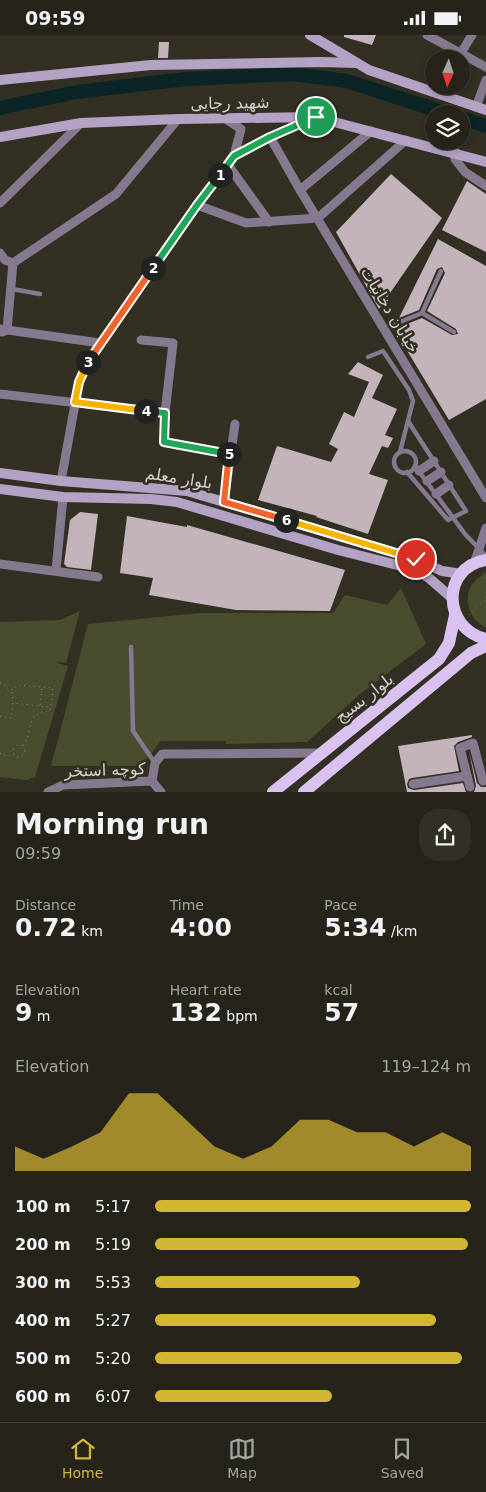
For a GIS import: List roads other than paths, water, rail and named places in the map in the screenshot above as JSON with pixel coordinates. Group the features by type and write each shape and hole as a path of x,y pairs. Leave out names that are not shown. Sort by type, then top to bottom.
{"main road":[{"path":"480,562 462,574 455,585 452,598 455,615 462,626 472,635 486,639"},
{"name":"بلوار بسیج","path":"272,792 439,659 449,643 455,615"},
{"name":"بلوار بسیج","path":"308,791 470,653 486,645"}],"street":[{"path":"310,35 356,63 481,109 486,81"},
{"path":"427,35 454,50"},
{"path":"462,50 472,35"},
{"path":"470,58 486,67"},
{"path":"0,81 151,65 356,63"},
{"path":"234,156 270,137 316,117"},
{"name":"شهید رجایی","path":"0,137 81,123 178,119 316,117 486,162"},
{"path":"100,343 2,331 12,289 5,259 116,194 178,119"},
{"path":"61,481 79,382 100,343 135,296 197,205 234,156 241,129 226,119"},
{"path":"0,203 81,123"},
{"path":"300,191 370,131"},
{"name":"خیابان دخانیات","path":"270,137 300,191 486,498"},
{"path":"197,205 246,223 318,218 406,140"},
{"path":"457,153 455,159 465,172 486,186"},
{"path":"228,165 269,222"},
{"path":"141,340 173,343 165,413 164,442 231,454"},
{"path":"0,394 165,413"},
{"path":"224,502 235,424"},
{"path":"417,468 434,461"},
{"path":"427,481 441,471"},
{"name":"بلوار معلم","path":"0,473 61,481 187,491 407,556 442,571 462,574"},
{"path":"436,494 449,485"},
{"name":"بلوار معلم","path":"0,489 63,497 151,499 177,502 329,547 417,570 452,598"},
{"path":"56,571 63,497"},
{"path":"480,562 486,527"},
{"path":"0,564 98,577"},
{"path":"473,743 485,782 474,780 470,790 460,748 473,743"},
{"path":"152,781 155,763 162,753 320,753"},
{"path":"413,784 467,776"},
{"name":"کوچه استخر","path":"48,792 63,785 152,781 161,792"}],"lane":[{"path":"383,329 422,313 441,271"},
{"path":"12,289 40,293"},
{"path":"422,313 454,333"},
{"path":"368,357 383,351 409,390 413,401 400,452 395,457 394,464 398,470 407,472 417,468"},
{"path":"407,472 448,520 466,511 408,421"},
{"path":"400,452 411,453 417,468 465,534 486,555"},
{"path":"132,647 133,731 155,763"}],"waterway":[{"path":"0,108 76,92 186,79 293,74 347,81 425,106"},
{"path":"470,121 486,126"}]}
